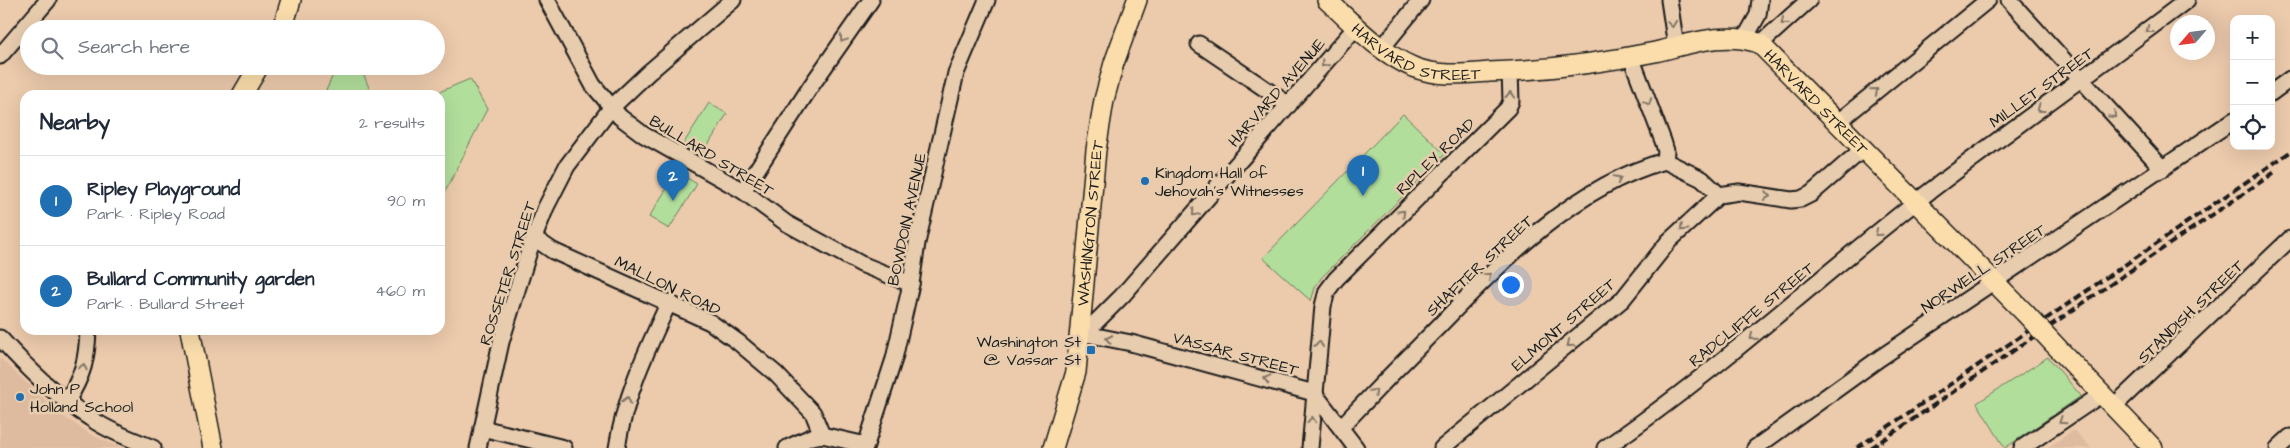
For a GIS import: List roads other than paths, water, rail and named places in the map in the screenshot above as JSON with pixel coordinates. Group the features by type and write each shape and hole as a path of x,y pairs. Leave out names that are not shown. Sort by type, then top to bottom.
{"main road":[{"path":"285,20 291,0"},
{"name":"WASHINGTON STREET","path":"1053,448 1076,372 1096,150 1104,100 1114,63 1137,0"},
{"name":"HARVARD STREET","path":"1326,0 1382,48 1414,68 1453,74 1510,71 1631,57 1718,37 1752,41 1838,122 2025,313 2153,448"},
{"path":"245,90 254,75"},
{"path":"191,335 213,448"}],"street":[{"path":"31,20 48,0"},
{"name":"BULLARD STREET","path":"547,0 593,85 611,108 644,135 743,191 786,223 860,264 911,284"},
{"name":"ROSSETER STREET","path":"478,448 502,342 534,238 546,207 568,166 611,108 648,73 733,0"},
{"path":"743,191 811,86 871,0"},
{"name":"BOWDOIN AVENUE","path":"866,447 894,359 911,284 917,243 956,73 987,0"},
{"path":"1382,48 1421,0"},
{"path":"1669,0 1676,47"},
{"path":"1752,41 1760,0"},
{"path":"1752,41 1809,0"},
{"path":"1838,122 1988,0"},
{"path":"2008,0 2163,169"},
{"name":"MILLET STREET","path":"1916,202 2187,0"},
{"name":"HARVARD AVENUE","path":"1081,333 1092,326 1122,296 1356,27"},
{"path":"0,56 20,33"},
{"path":"1200,44 1288,105"},
{"path":"1631,57 1663,141 1666,151 1665,161 1702,179 1719,195 1739,192 1791,200 1801,199 1811,194 1864,149"},
{"name":"RIPLEY ROAD","path":"1310,448 1323,306 1328,291 1336,279 1508,108 1511,101 1510,71"},
{"path":"2275,90 2290,80"},
{"name":"NORWELL STREET","path":"1755,448 1880,358 1995,283 2071,229 2230,123"},
{"name":"SHAFTER STREET","path":"1341,427 1462,302 1519,247 1546,225 1596,192 1636,171 1665,161"},
{"name":"ELMONT STREET","path":"1442,448 1622,300 1669,241 1719,195"},
{"name":"RADCLIFFE STREET","path":"1605,448 1671,402 1736,351 1916,202"},
{"name":"MALLON ROAD","path":"534,238 553,250 710,322 738,342 776,374 813,413 822,436"},
{"name":"STANDISH STREET","path":"2022,448 2108,401 2290,239"},
{"path":"617,448 621,423 633,382 669,302"},
{"name":"VASSAR STREET","path":"1081,333 1140,346 1314,393 1356,448"},
{"path":"68,401 80,380 88,349 88,335"},
{"path":"0,338 68,401 90,418 125,437 153,448"},
{"path":"482,428 564,448"},
{"path":"787,448 811,437 822,436 866,447"},
{"path":"2278,448 2290,437"}],"railway":[{"path":"1857,448 2290,152"},
{"path":"1871,448 2275,172"}],"place":[{"name":"Kingdom Hall of Jehovah's Witnesses","path":"1145,181"},
{"name":"Ripley Playground","path":"1363,196"},
{"name":"Bullard Community garden","path":"673,201"},
{"name":"Washington St @ Vassar St","path":"1091,350"},
{"name":"John P Holland School","path":"20,397"}]}
